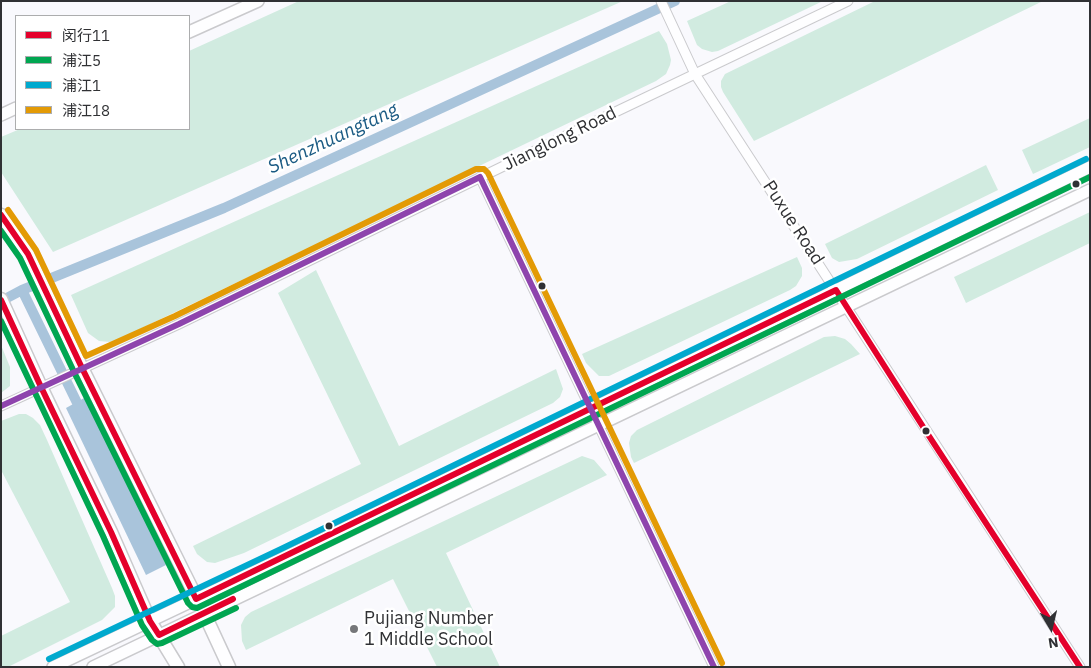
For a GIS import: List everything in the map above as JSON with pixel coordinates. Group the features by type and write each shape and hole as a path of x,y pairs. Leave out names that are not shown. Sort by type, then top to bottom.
{"main road":[{"path":"1,216 28,254 192,601 229,667"},
{"path":"1,298 41,387 111,532 164,633 178,667"}],"street":[{"path":"190,32 258,1"},
{"name":"Puxue Road","path":"661,1 695,74 1080,667"},
{"name":"Jianglong Road","path":"1,406 179,324 480,177 848,1"},
{"path":"1,115 15,108"},
{"path":"53,667 1090,167"},
{"path":"480,177 714,667"},
{"path":"93,667 1090,190"}],"green space":[{"path":"299,1 623,1 53,252 1,172 1,137 18,130 190,130 190,51"},
{"path":"731,1 823,1 718,51 712,52 702,49 697,45 687,21"},
{"path":"875,1 1043,1 754,141 723,92 721,81 725,74"},
{"path":"659,31 667,44 671,60 666,74 656,81 115,341 99,341 88,333 71,295"},
{"path":"1090,118 1090,147 1033,174 1022,150"},
{"path":"986,165 998,190 857,259 839,262 832,258 825,244"},
{"path":"1090,212 1090,243 966,303 954,277"},
{"path":"797,257 802,268 802,276 796,286 790,290 609,376 599,376 586,363 582,354"},
{"path":"316,270 399,446 556,369 563,389 560,397 553,403 244,553 215,563 207,562 197,554 193,546 361,464 278,293"},
{"path":"835,336 845,339 860,354 634,463 629,443 631,436 637,430 824,337"},
{"path":"1,345 10,367 10,386 1,393"},
{"path":"19,414 26,414 40,425 112,588 115,596 115,607 102,620 8,667 1,667 1,636 70,602 1,470 1,421"},
{"path":"582,456 594,460 607,475 446,553 500,667 437,667 393,579 246,650 242,641 241,625 245,617 251,612"}],"water":[{"path":"86,397 166,565 146,575 66,408"}],"waterway":[{"name":"Shenzhuangtang","path":"1,301 22,290 224,208 675,1"},
{"path":"22,290 82,413"}],"transit line":[{"name":"浦江1","path":"49,659 281,549 1086,159"},
{"name":"浦江18","path":"8,210 36,250 86,356 175,316 476,169 484,169 488,173 722,663"},
{"path":"1,406 179,324 480,177 714,667"},
{"name":"浦江5","path":"1,231 20,258 188,603 192,607 197,608 1090,177"},
{"name":"闵行11","path":"1,215 28,254 196,599 836,290 1080,667"},
{"name":"闵行11","path":"1,300 111,532 150,621 159,635 233,599"},
{"name":"浦江5","path":"1,321 103,536 142,625 152,640 157,644 162,643 236,608"}],"place":[{"name":"Pujiang Number 1 Middle School","path":"354,629"}]}
